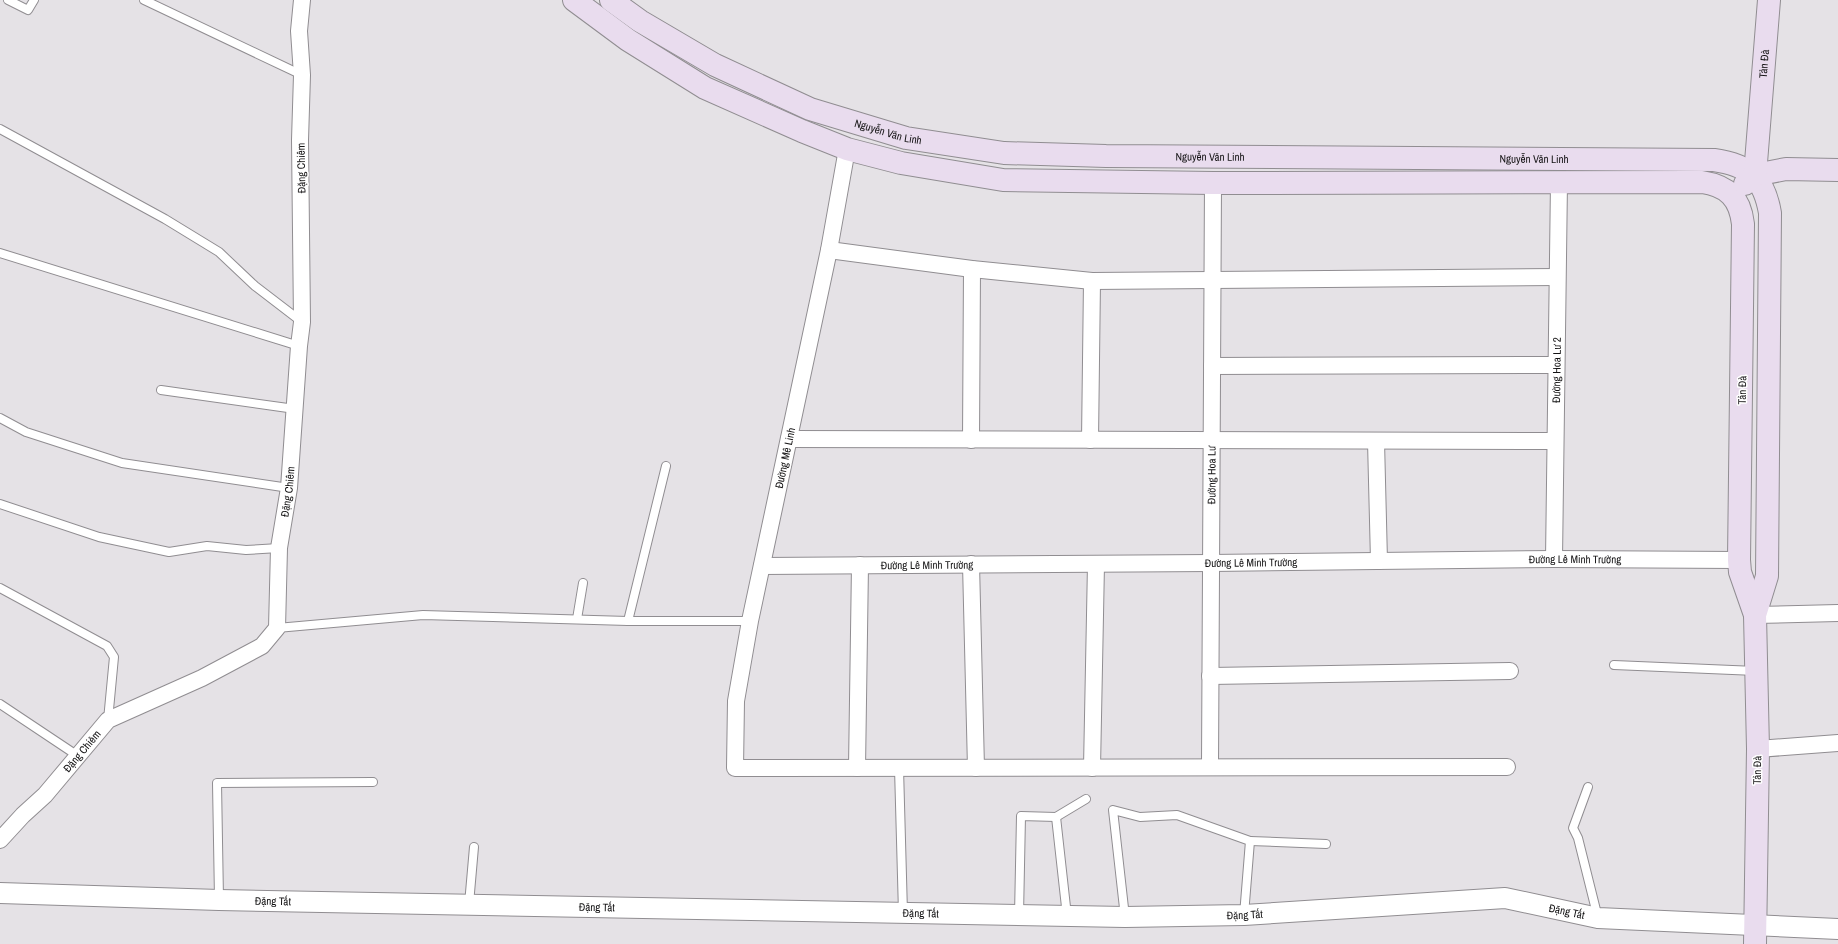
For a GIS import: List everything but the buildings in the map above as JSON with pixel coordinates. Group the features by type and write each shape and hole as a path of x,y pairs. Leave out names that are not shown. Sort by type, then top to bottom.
{"main road":[{"path":"574,0 628,40 705,88 802,131 847,149 901,163 1003,180 1213,183 1702,182 1715,184 1726,190 1732,196 1755,176 1786,169 1838,170"},
{"name":"Nguyễn Văn Linh","path":"611,0 640,20 715,65 810,109 906,138 1004,153 1152,156 1714,160 1731,162 1755,176"},
{"name":"Tản Đà","path":"1755,935 1758,749 1756,615 1767,576 1770,213 1767,196 1755,176 1769,0"},
{"path":"705,88 715,65"},
{"path":"1151,182 1152,156"},
{"name":"Tản Đà","path":"1732,196 1742,212 1743,224 1740,572 1756,615"}],"street":[{"name":"Đặng Chiêm","path":"0,840 23,815 45,795 108,720 202,678 262,646 277,628 279,548 289,488 302,322 300,140 302,75 299,31 302,0"},
{"name":"Đường Mê Linh","path":"847,149 829,250 750,621 736,701 735,768 857,768"},
{"name":"Đường Hoa Lư 2","path":"1554,559 1559,182"},
{"name":"Đường Hoa Lư","path":"1210,767 1213,183"},
{"path":"829,250 972,269 1092,281 1557,277"},
{"path":"971,440 972,269"},
{"path":"1090,440 1092,281"},
{"path":"1212,366 1556,365"},
{"path":"789,440 1555,441"},
{"path":"1376,441 1379,561"},
{"name":"Đường Lê Minh Trường","path":"762,566 1554,559 1740,560"},
{"path":"971,564 976,768"},
{"path":"1092,768 1096,564"},
{"path":"860,565 857,768 1507,767"},
{"path":"1756,615 1838,613"},
{"path":"1210,676 1510,671"},
{"path":"1758,749 1838,743"},
{"name":"Đặng Tất","path":"0,893 219,900 1125,917 1244,915 1505,898 1598,918 1755,935 1838,929"}],"lane":[{"path":"8,0 28,10 34,0"},
{"path":"144,0 302,75"},
{"path":"0,129 158,215 219,252 255,286 302,322"},
{"path":"0,253 299,346"},
{"path":"161,390 295,410"},
{"path":"0,418 26,432 122,463 289,488"},
{"path":"628,620 666,466"},
{"path":"0,504 99,537 169,552 208,546 246,550 279,548"},
{"path":"577,619 583,583"},
{"path":"0,588 106,646 114,657 108,720"},
{"path":"277,628 423,615 628,620 750,621"},
{"path":"1614,665 1756,670"},
{"path":"0,704 78,756"},
{"path":"899,768 903,914"},
{"path":"219,900 217,783 373,782"},
{"path":"1588,787 1573,828 1578,838 1598,918"},
{"path":"1019,916 1021,816 1056,817 1086,799"},
{"path":"1125,917 1113,810 1140,817 1178,814 1250,841 1326,844"},
{"path":"1056,817 1067,916"},
{"path":"1244,915 1250,841"},
{"path":"469,905 474,848"}]}
